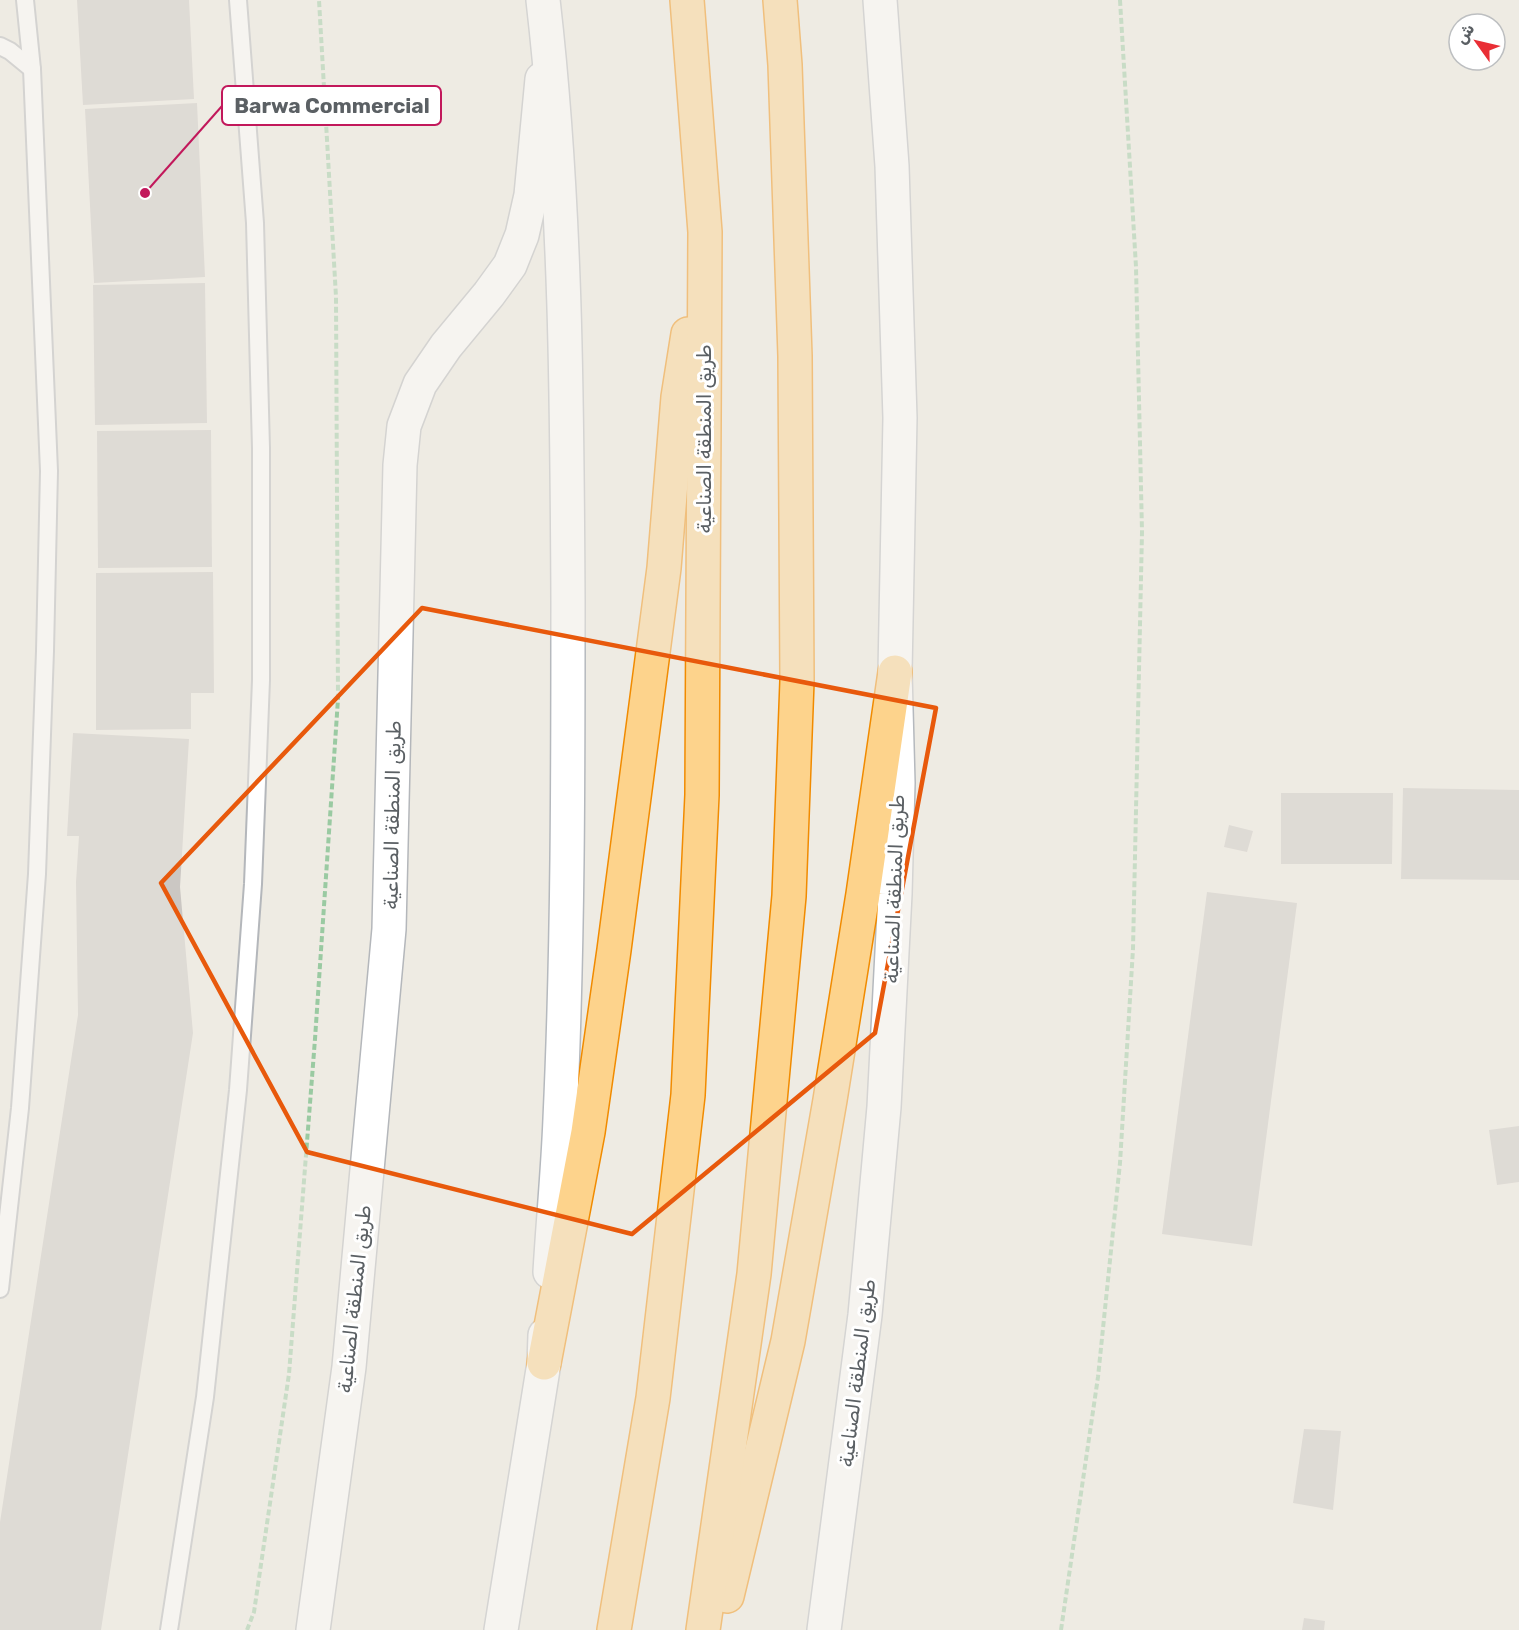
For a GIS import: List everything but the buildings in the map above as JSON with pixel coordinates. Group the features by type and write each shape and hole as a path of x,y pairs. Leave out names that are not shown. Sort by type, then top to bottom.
{"highway":[{"name":"طريق المنطقة الصناعية","path":"614,1630 653,1398 688,1095 702,795 705,232 687,0"},
{"path":"704,1630 754,1274 789,896 798,681 795,368 785,65 780,0"},
{"path":"544,1363 589,1121 664,567 678,397 705,232"},
{"path":"720,1630 790,1329 830,1100 895,672"}],"street":[{"name":"طريق المنطقة الصناعية","path":"501,1630 544,1363 560,1120 567,909 566,352 560,197 543,0"},
{"name":"طريق المنطقة الصناعية","path":"824,1630 865,1315 884,1107 895,894 898,805 895,672 900,418 892,166 880,0"},
{"name":"طريق المنطقة الصناعية","path":"311,1622 349,1367 389,929 400,465 404,426 420,384 446,346 510,265 522,235 531,195 547,33"}],"lane":[{"path":"0,1289 20,1108 37,874 46,629 49,471 32,69 25,0"},
{"path":"169,1630 205,1397 238,1090 254,860 261,680 261,448 255,223 238,0"},
{"path":"0,46 32,69"}],"path":[{"path":"246,1630 254,1612 289,1374 338,699 336,297 319,0"},
{"path":"1061,1630 1098,1377 1120,1163 1133,949 1142,532 1136,267 1120,0"}],"highlighted area":[{"path":"422,608 936,708 875,1033 632,1234 307,1152 161,883"}],"place":[{"name":"Barwa Commercial","path":"145,193"}]}
